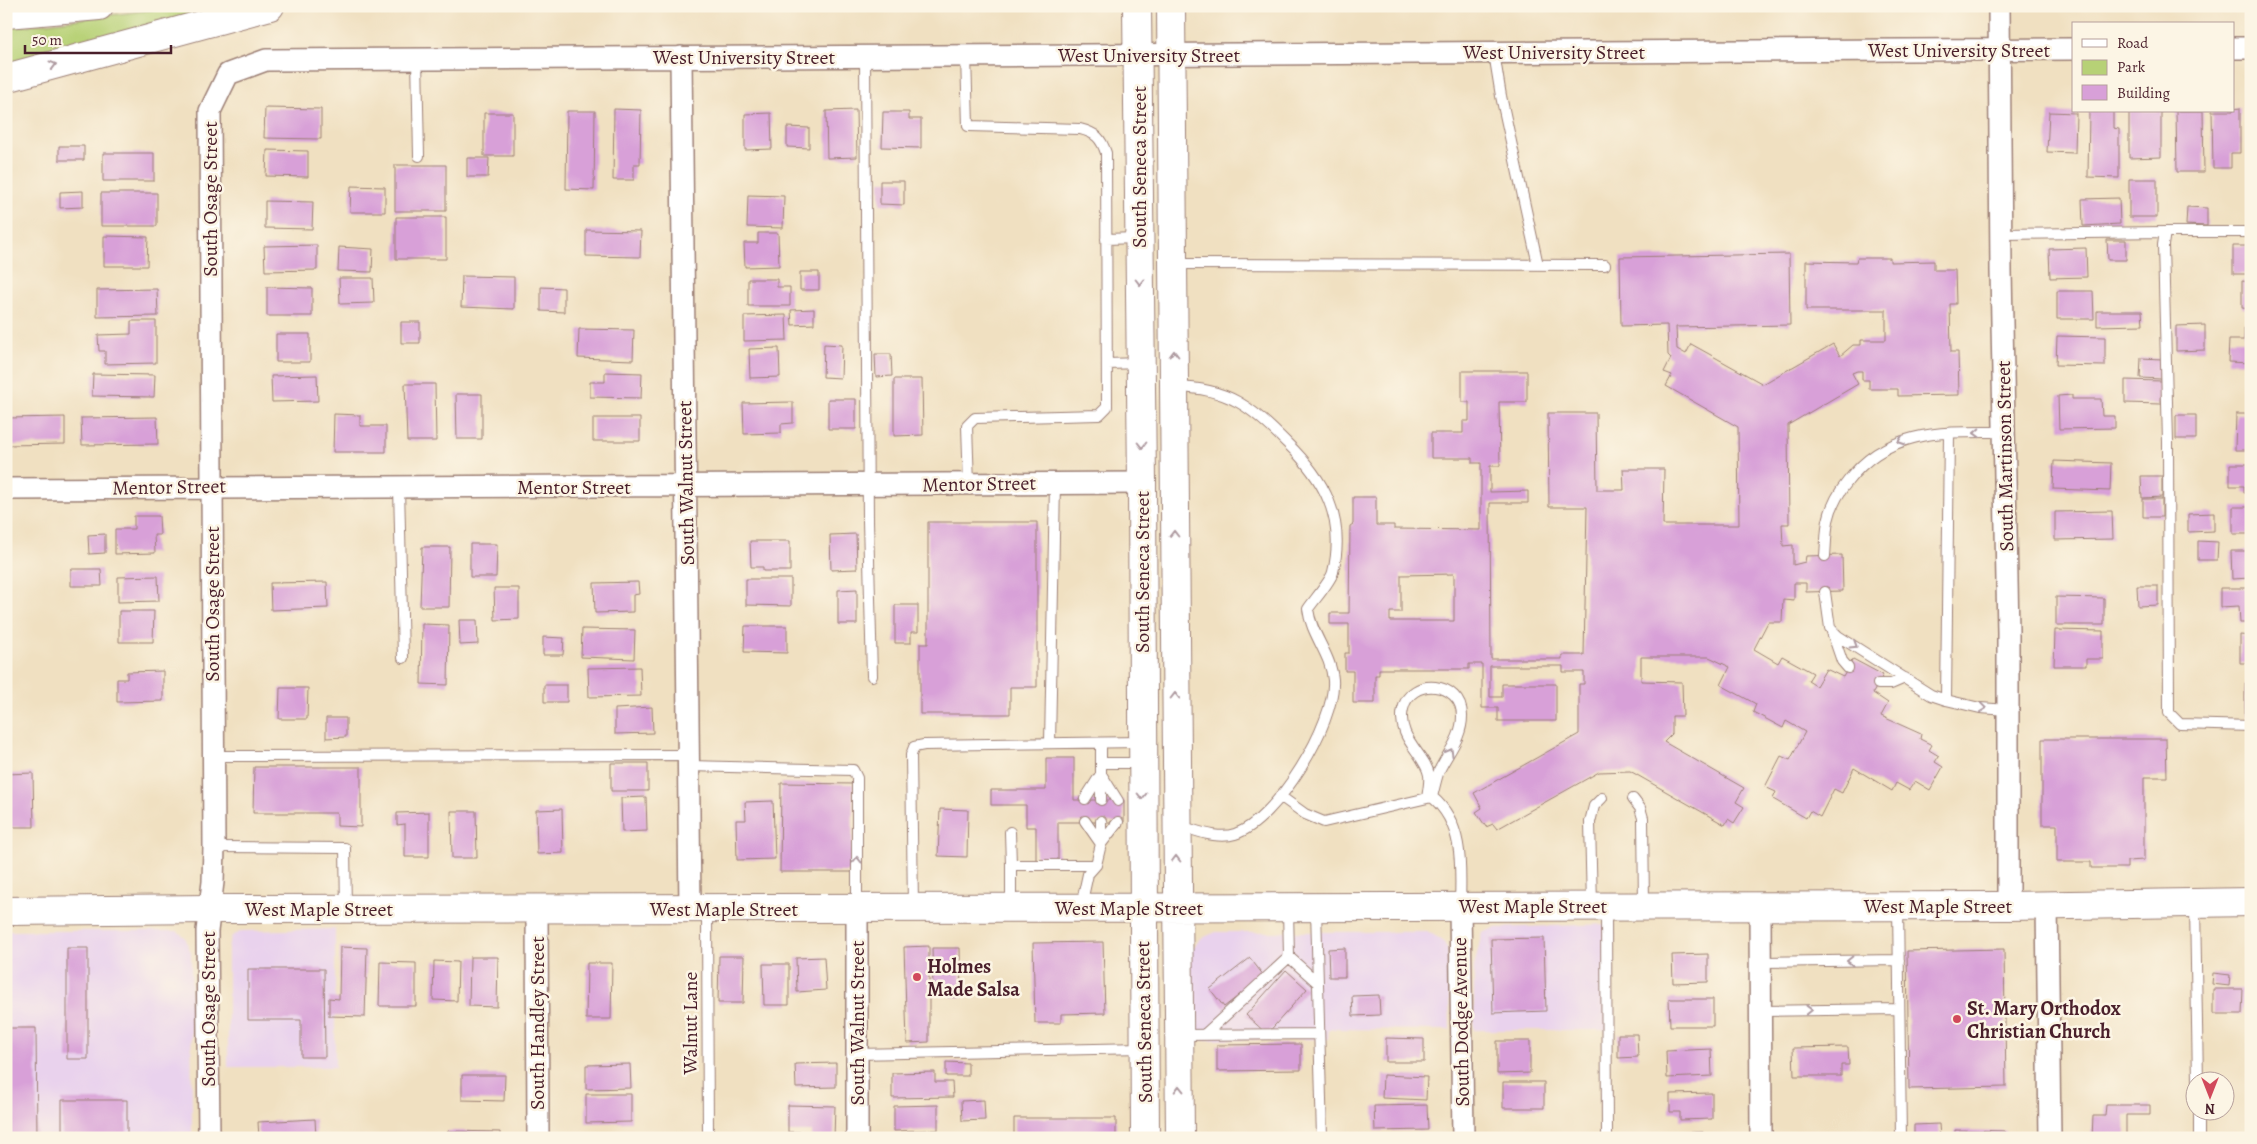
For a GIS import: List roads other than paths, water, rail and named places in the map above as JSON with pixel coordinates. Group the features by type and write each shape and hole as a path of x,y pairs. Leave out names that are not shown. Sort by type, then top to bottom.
{"main road":[{"path":"6,14 99,6"},
{"path":"6,78 270,6"},
{"path":"1132,6 1138,55"},
{"name":"South Seneca Street","path":"1136,6 1142,483 1142,908 1145,1138"},
{"name":"South Seneca Street","path":"1171,6 1176,908 1191,1035 1180,1138"},
{"name":"West Maple Street","path":"6,911 2008,906 2251,902"}],"street":[{"name":"South Martinson Street","path":"2000,6 2001,234 2008,710 2008,906"},
{"path":"2234,48 2251,48"},
{"name":"West University Street","path":"228,74 266,60 2072,49"},
{"name":"South Walnut Street","path":"681,57 689,760 699,909"},
{"name":"South Osage Street","path":"209,1138 207,931 214,847 210,111 228,74"},
{"name":"Mentor Street","path":"6,489 686,487 1142,483"},
{"path":"2047,905 2050,1138"},
{"name":"South Dodge Avenue","path":"1460,906 1463,1138"},
{"path":"1760,906 1761,1138"},
{"name":"South Handley Street","path":"537,909 538,1138"},
{"name":"South Walnut Street","path":"857,909 857,1138"}],"lane":[{"path":"1494,53 1501,96 1538,265"},
{"path":"966,56 968,126 1080,128 1094,132 1102,141 1106,153 1107,407 1099,414 975,418 967,426 969,484"},
{"path":"866,57 872,676"},
{"path":"417,58 420,156"},
{"path":"2165,232 2163,244 2168,442 2169,713 2180,724 2251,726"},
{"path":"2001,234 2251,232"},
{"path":"1106,239 1140,238"},
{"path":"1173,264 1605,265"},
{"path":"1107,364 1141,363"},
{"path":"1174,387 1208,390 1234,399 1260,414 1306,461 1321,483 1332,507 1336,529 1333,574 1308,609 1309,623 1330,663 1333,682 1327,716 1315,744 1271,809 1251,827 1233,835 1206,834 1176,824"},
{"path":"1825,556 1828,521 1833,506 1859,466 1892,444 1913,437 2004,432"},
{"path":"1946,700 1949,434"},
{"path":"1050,744 1055,484"},
{"path":"399,487 403,658"},
{"path":"1824,592 1830,628 1842,661 1848,668"},
{"path":"1830,628 1838,636 1931,695 1958,703 2008,710"},
{"path":"1878,684 1891,684 1905,678"},
{"path":"1441,687 1457,699 1462,716 1459,736 1439,772 1429,797 1429,775 1412,748 1403,725 1403,710 1409,696 1422,688 1441,687"},
{"path":"1101,743 1101,800"},
{"path":"913,908 911,754 914,747 924,745 1101,743 1142,753"},
{"path":"1101,763 1142,753"},
{"path":"213,756 689,760 853,770 856,774 857,909"},
{"path":"1085,800 1101,774"},
{"path":"1101,774 1118,801"},
{"path":"1280,796 1305,814 1324,822 1429,797 1446,808 1457,841 1461,873 1460,906"},
{"path":"1602,798 1594,806 1590,822 1599,906 1607,1138"},
{"path":"1633,800 1640,808 1642,818 1644,906"},
{"path":"1085,821 1101,844"},
{"path":"1081,908 1088,874 1096,865 1101,844 1101,821"},
{"path":"1101,844 1118,822"},
{"path":"1010,832 1012,908"},
{"path":"214,847 345,848 346,909"},
{"path":"1011,865 1096,865"},
{"path":"2196,903 2198,1072"},
{"path":"1898,906 1901,1138"},
{"path":"1288,907 1289,957 1318,982"},
{"path":"1316,907 1322,1138"},
{"name":"Walnut Lane","path":"699,909 708,1138"},
{"path":"1191,1035 1289,957"},
{"path":"1760,962 1899,960"},
{"path":"1760,1011 1899,1009"},
{"path":"1191,1035 1319,1034"},
{"path":"857,1054 1144,1048"},
{"path":"2198,1122 2199,1138"}],"place":[{"name":"Holmes Made Salsa","path":"917,977"},
{"name":"St. Mary Orthodox Christian Church","path":"1957,1019"}]}
